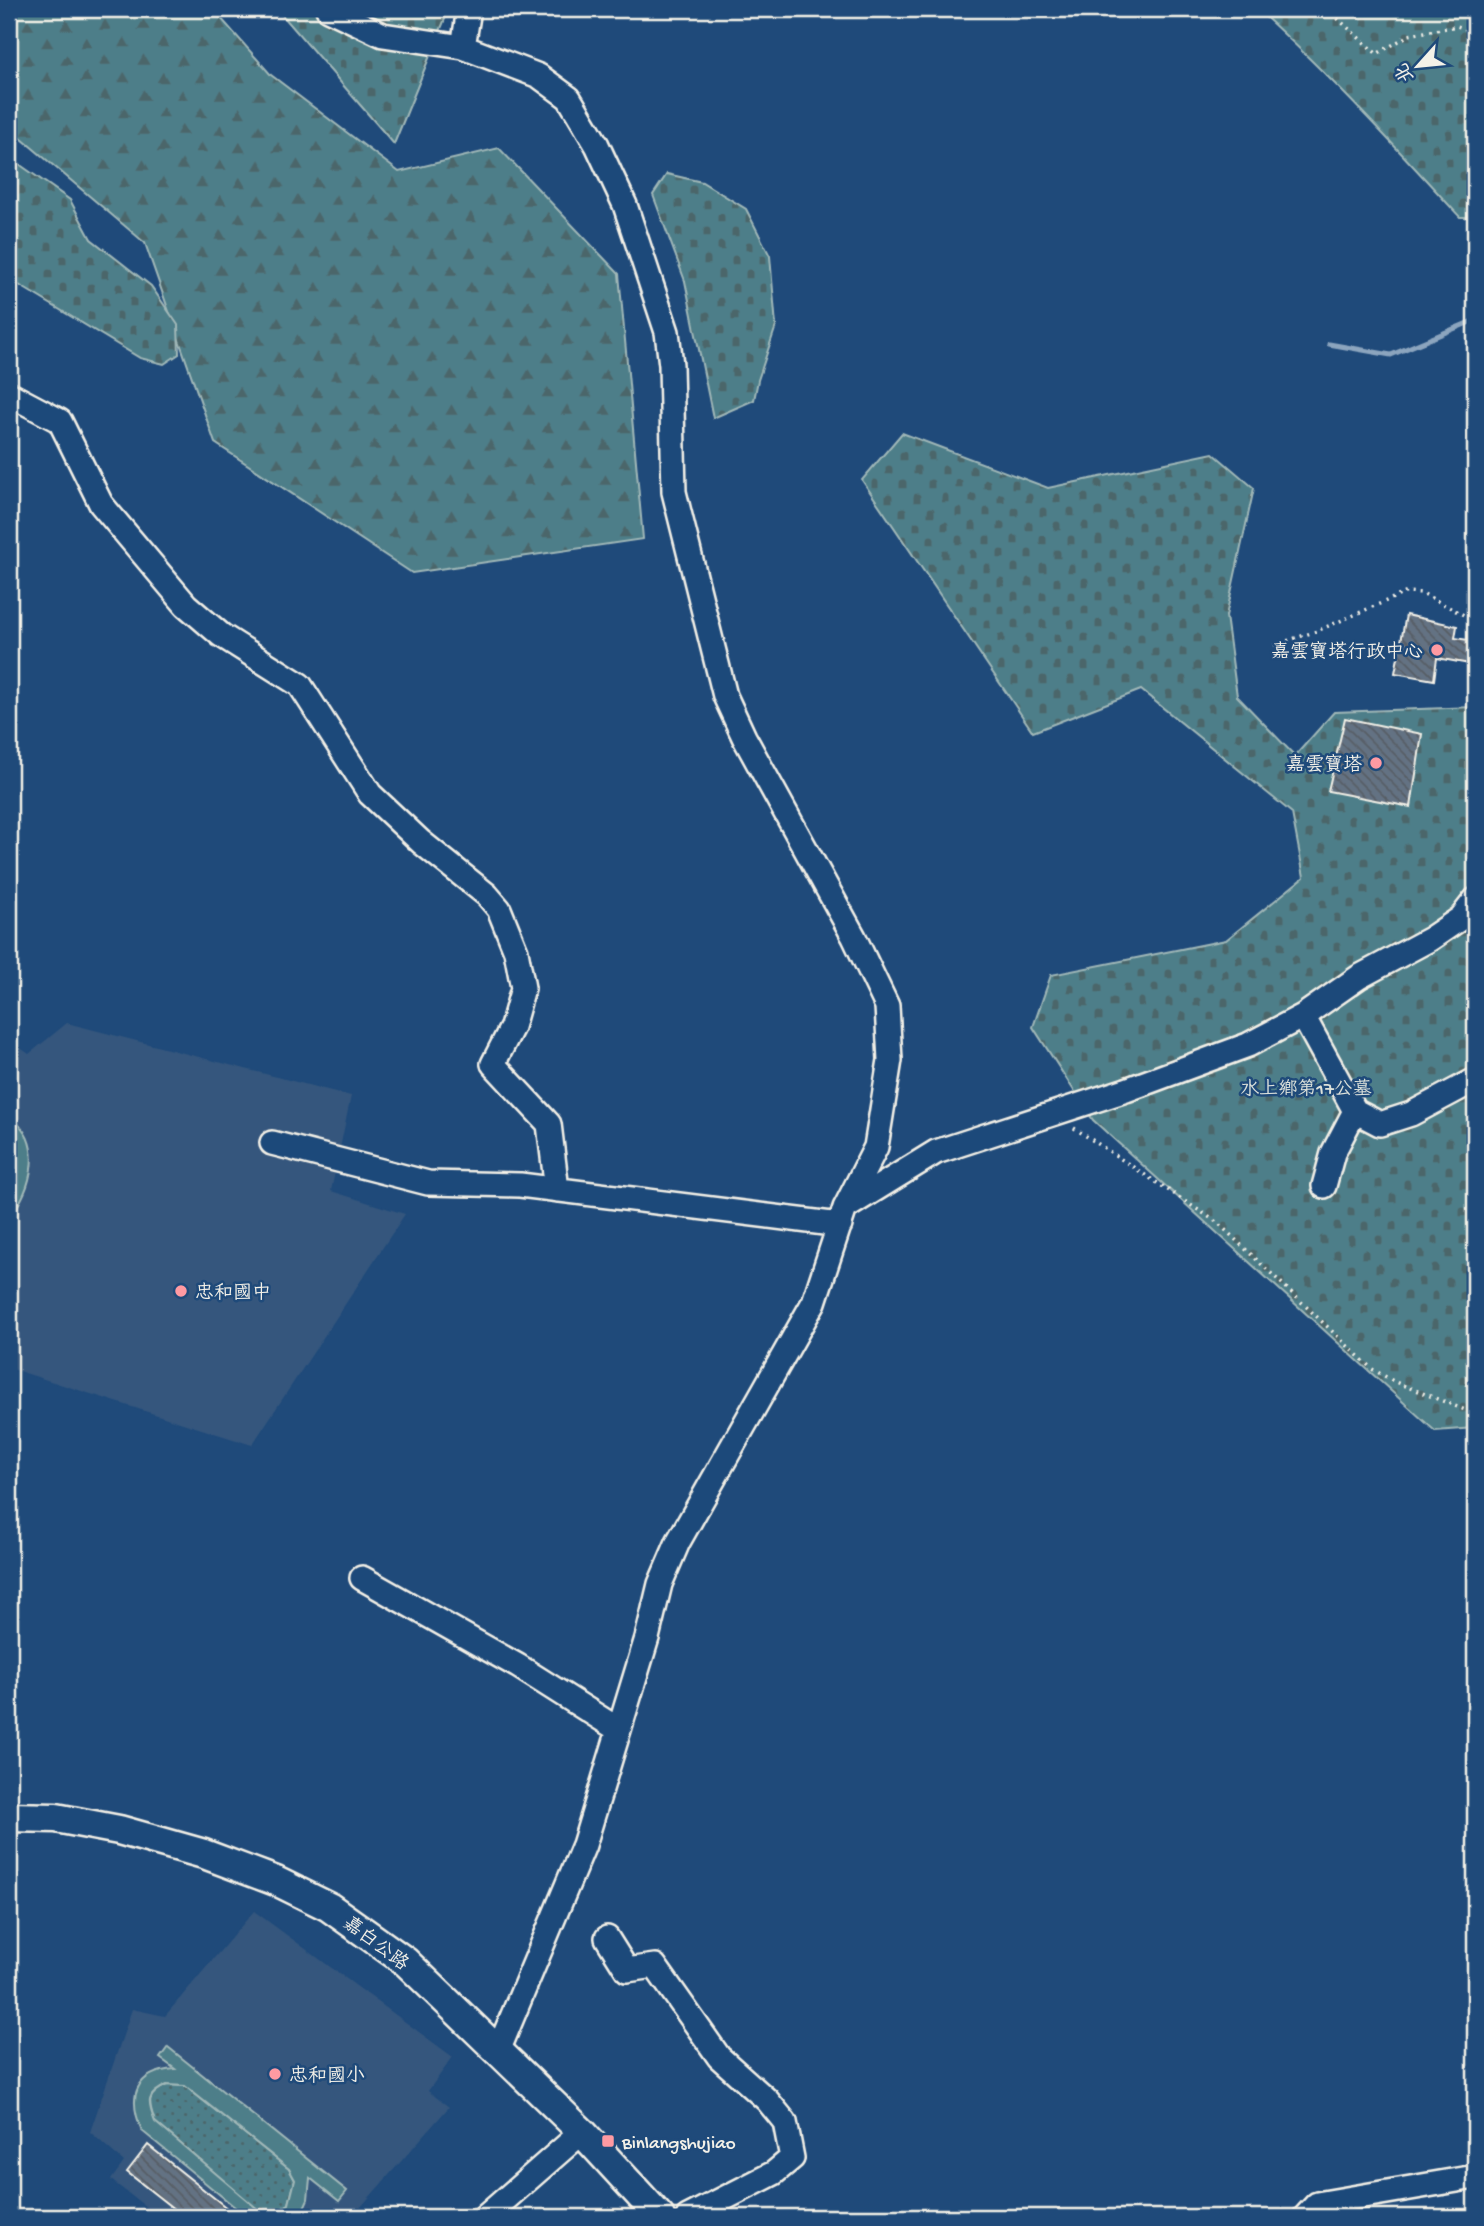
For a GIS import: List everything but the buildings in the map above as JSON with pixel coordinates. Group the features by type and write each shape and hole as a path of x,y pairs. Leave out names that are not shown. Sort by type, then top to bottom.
{"main road":[{"name":"嘉白公路","path":"9,1817 56,1818 120,1830 204,1854 276,1881 329,1907 407,1962 582,2132 660,2217"}],"street":[{"path":"328,9 383,35 463,47 540,76 569,98 597,145 629,217 667,332 671,365 674,492 725,696 744,737 854,937 887,1006 890,1060 876,1147 843,1217 814,1303 678,1542 660,1584 647,1638 584,1845 498,2051"},
{"path":"463,47 469,9"},
{"path":"9,394 60,421 101,504 186,605 221,635 300,685 370,794 421,842 487,895 499,909 516,951 523,988 512,1027 493,1064 549,1124 557,1190"},
{"path":"272,1143 428,1182 520,1185 843,1217 936,1152 1126,1090 1248,1045 1303,1016 1359,976 1471,916"},
{"path":"1303,1016 1355,1111 1380,1124 1411,1114 1475,1080"},
{"path":"1324,1186 1333,1153 1355,1111"},
{"path":"362,1578 517,1666 619,1730"},
{"path":"607,1938 627,1970 655,1966 719,2057 767,2100 785,2122 792,2158 774,2173 688,2217"},
{"path":"485,2217 582,2132"},
{"path":"1305,2217 1317,2204 1475,2177"}],"path":[{"path":"1327,9 1377,54 1409,35 1457,26 1475,32"},
{"path":"1274,645 1317,631 1407,592 1422,593 1475,621"},
{"path":"1052,1114 1218,1223 1372,1370 1475,1414"}],"shaded area":[{"name":"忠和國中","path":"67,1023 351,1096 331,1191 405,1214 252,1445 9,1368 9,1040 29,1054"},
{"name":"忠和國小","path":"254,1911 453,2057 428,2091 449,2107 352,2217 159,2217 111,2180 124,2162 90,2132 132,2009 165,2016"}],"green space":[{"path":"9,9 213,9 271,75 399,172 499,148 619,274 643,539 412,573 215,443 145,243 9,128"},
{"path":"277,9 449,9 394,144"},
{"path":"1257,9 1475,9 1475,217 1460,217 1335,84"},
{"path":"9,157 70,200 91,239 151,286 178,325 179,354 164,364 140,358 9,279"},
{"path":"667,174 702,182 746,209 770,256 776,326 754,400 713,418 685,281 653,195"},
{"name":"水上鄉第17公墓","path":"902,433 1048,488 1213,453 1254,488 1226,616 1237,696 1295,756 1334,712 1475,707 1475,1428 1435,1431 1093,1120 1033,1027 1051,975 1226,940 1304,877 1292,813 1141,690 1033,732 862,480"},
{"path":"9,1117 20,1126 28,1138 31,1165 24,1193 9,1217"},
{"path":"168,2047 347,2191 339,2201 310,2178 308,2199 303,2210 294,2217 247,2217 142,2131 135,2107 138,2088 151,2075 175,2069 160,2058","holes":["167,2085 185,2086 289,2169 295,2180 289,2204 276,2212 260,2211 155,2122 150,2104 152,2095"]},
{"path":"167,2085 185,2086 289,2169 295,2180 289,2204 276,2212 260,2212 155,2122 150,2099 155,2092"}],"waterway":[{"path":"1329,344 1391,355 1475,320"}],"place":[{"name":"嘉雲寶塔行政中心","path":"1437,650"},
{"name":"嘉雲寶塔","path":"1376,763"},
{"name":"忠和國中","path":"181,1291"},
{"name":"忠和國小","path":"275,2074"},
{"name":"Binlangshujiao","path":"608,2141"}]}
